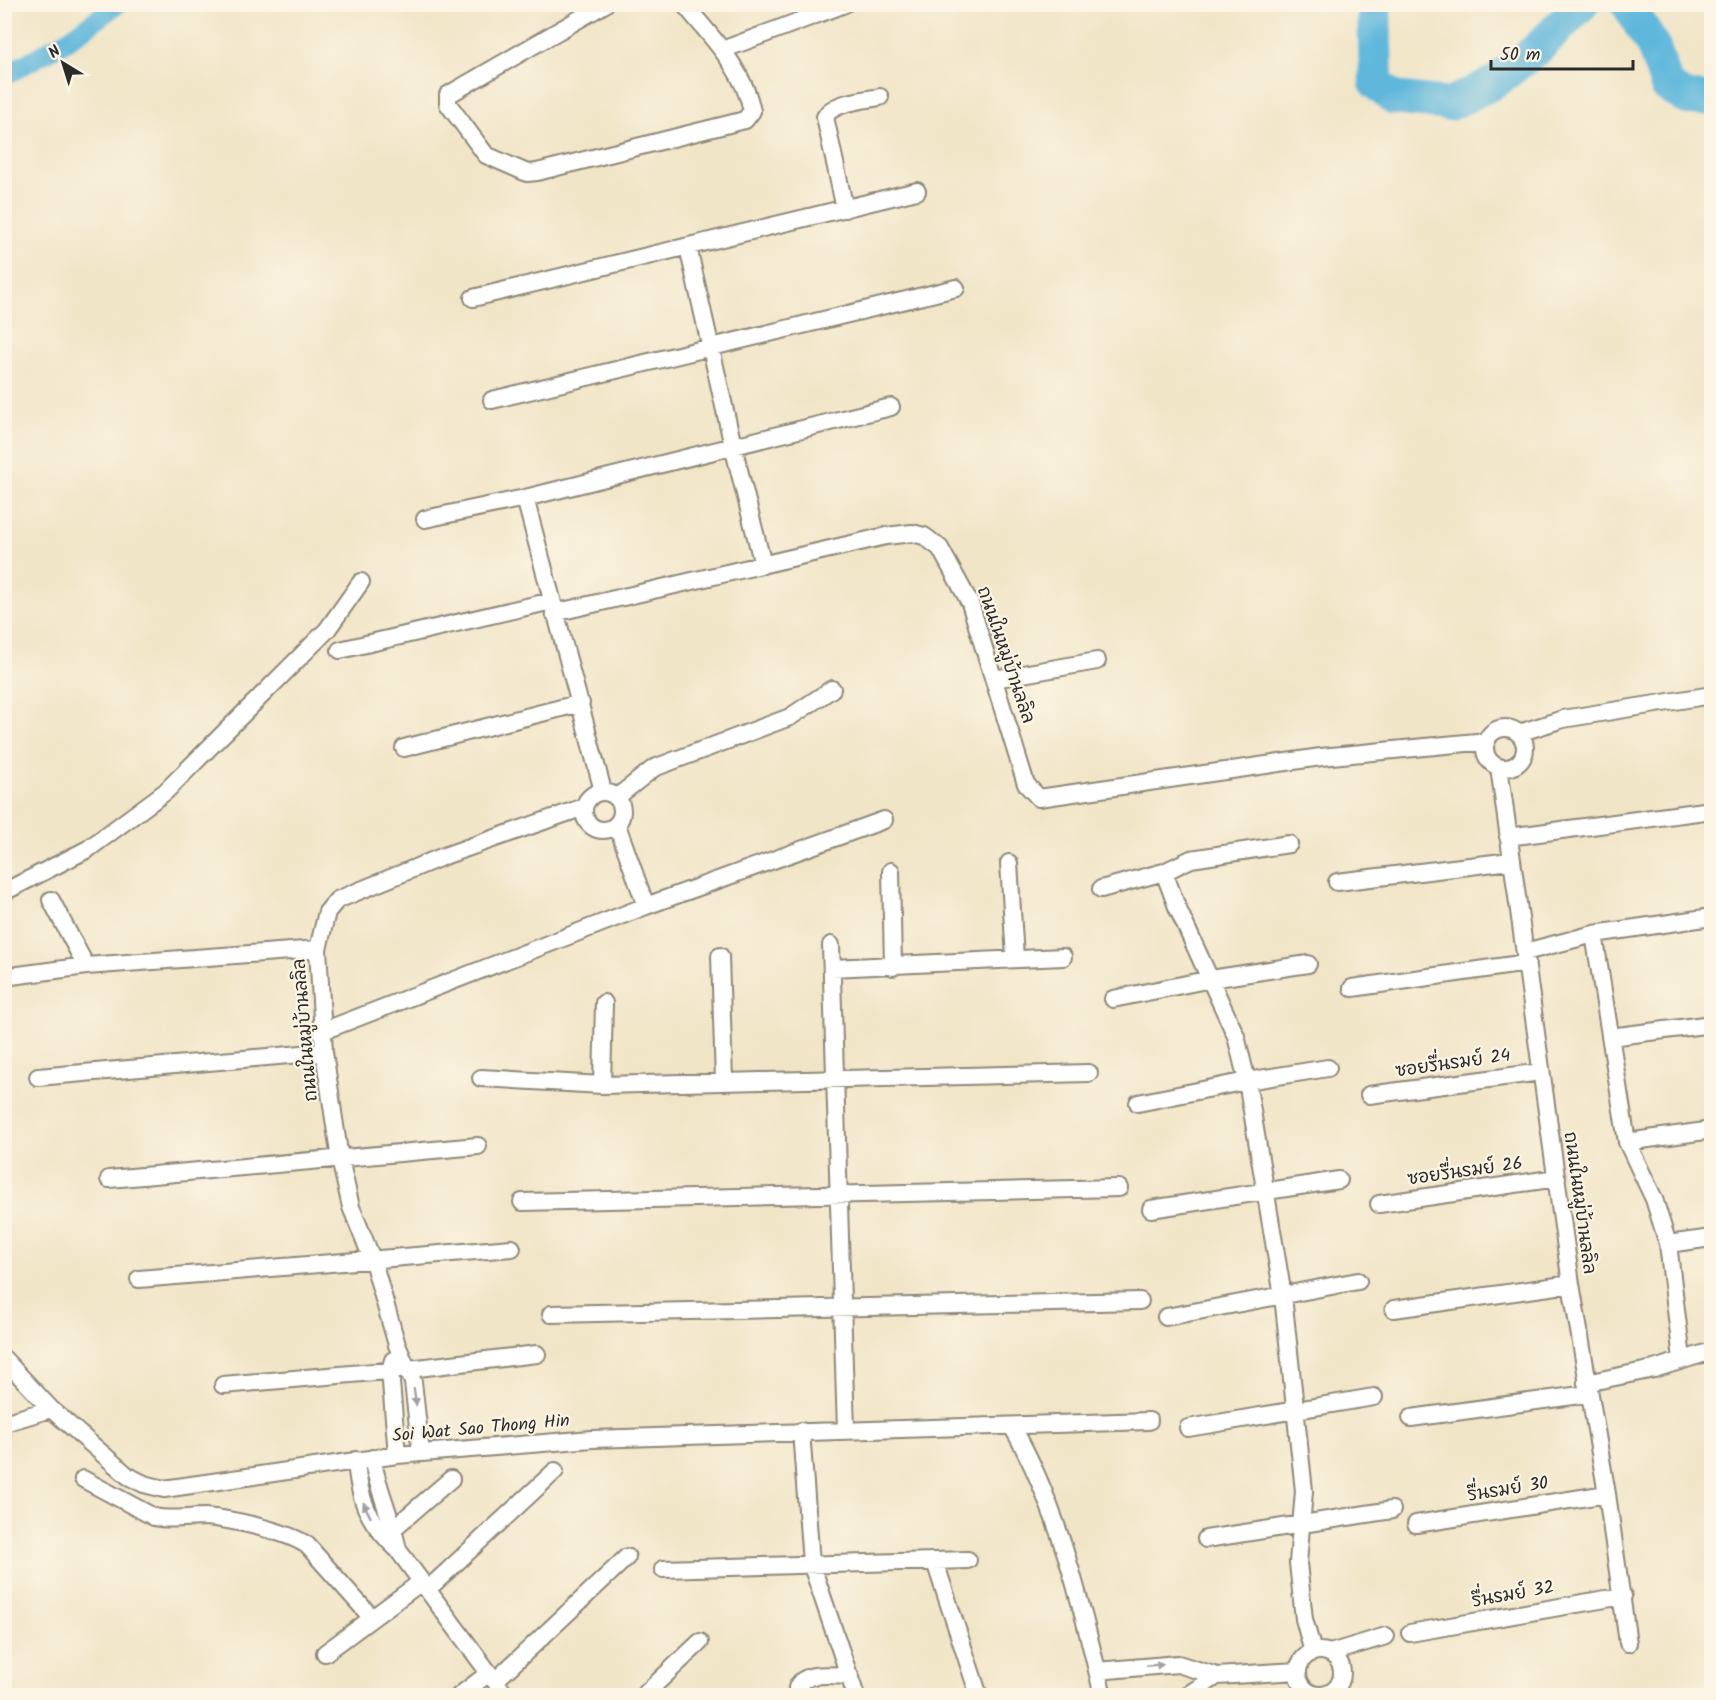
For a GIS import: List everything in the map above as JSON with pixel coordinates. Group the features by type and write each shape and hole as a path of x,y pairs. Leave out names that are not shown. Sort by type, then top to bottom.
{"street":[{"path":"605,4 448,94 448,104 486,156 527,172 537,172 745,120 752,111 748,89 722,50 684,4"},
{"path":"722,50 845,4"},
{"path":"845,209 825,117 827,112 835,108 880,97"},
{"path":"473,298 917,191"},
{"path":"688,247 733,446 763,565"},
{"path":"492,400 956,288"},
{"path":"425,519 525,498 891,407"},
{"path":"525,498 581,703 610,794 622,806 622,816 617,825 604,830 597,829 587,820 584,807"},
{"name":"ถนนในหมู่บ้านลลิล","path":"340,650 763,565 886,536 912,533 924,536 940,548 970,603 1026,784 1039,798 1321,758 1486,741"},
{"path":"4,891 88,849 165,792 327,630 362,582"},
{"path":"994,679 1097,661"},
{"name":"ถนนในหมู่บ้านลลิล","path":"421,1453 410,1369 397,1345 373,1261 351,1207 340,1159 322,1031 318,949 327,912 337,900 444,856 584,807 591,796 610,794 654,768 790,717 832,689"},
{"path":"1519,733 1523,739 1524,755 1514,766 1499,767 1487,757 1486,741 1497,730 1504,728 1519,733 1563,719 1712,695"},
{"path":"404,748 581,703"},
{"name":"ถนนในหมู่บ้านลลิล","path":"1499,767 1571,1284 1587,1388 1607,1494 1628,1643"},
{"path":"1508,837 1712,810"},
{"path":"322,1031 646,906 884,820"},
{"path":"617,825 646,906"},
{"path":"1101,889 1164,872 1191,859 1289,844"},
{"path":"1338,882 1511,861"},
{"path":"1009,863 1015,958"},
{"path":"891,871 893,967"},
{"path":"1164,872 1177,907 1236,1036 1247,1081 1283,1296 1304,1491 1298,1563 1304,1619 1313,1652"},
{"path":"51,900 87,966"},
{"path":"1352,988 1526,957 1594,934 1712,917"},
{"path":"1594,934 1627,1142 1654,1199 1668,1244 1682,1359"},
{"path":"831,945 846,1431"},
{"path":"4,977 87,966 318,949"},
{"path":"720,956 724,1081"},
{"path":"832,968 893,967 1015,958 1063,957"},
{"path":"1113,999 1211,979 1308,964"},
{"path":"602,1085 604,1003"},
{"path":"1610,1037 1712,1024"},
{"path":"38,1077 324,1052"},
{"path":"1138,1103 1247,1081 1328,1068"},
{"name":"ซอยรื่นรมย์ 24","path":"1369,1095 1541,1072"},
{"path":"481,1078 602,1085 836,1077 1089,1073"},
{"path":"1627,1142 1712,1130"},
{"path":"109,1179 478,1146"},
{"name":"ซอยรื่นรมย์ 26","path":"1379,1204 1557,1178"},
{"path":"1151,1209 1339,1180"},
{"path":"522,1202 1119,1188"},
{"path":"1668,1244 1712,1238"},
{"path":"139,1279 512,1248"},
{"path":"1166,1317 1358,1281"},
{"path":"1394,1309 1571,1284"},
{"path":"551,1314 1140,1301"},
{"path":"397,1345 390,1370 397,1455"},
{"path":"1411,1418 1587,1388 1712,1351"},
{"path":"223,1385 410,1369 537,1353"},
{"name":"Soi Wat Sao Thong Hin","path":"4,1359 51,1409 128,1476 144,1484 164,1489 397,1455 592,1439 801,1431 1013,1428 1149,1421"},
{"path":"1188,1428 1374,1397"},
{"path":"4,1423 51,1409"},
{"path":"1013,1428 1036,1470 1070,1574 1103,1695"},
{"path":"801,1431 811,1563 856,1695"},
{"path":"364,1459 358,1485 364,1509 387,1531 424,1586 506,1695"},
{"path":"325,1653 372,1618 424,1586 555,1471"},
{"path":"82,1479 154,1517 165,1520 206,1517 294,1536 307,1545 372,1618"},
{"path":"387,1531 451,1479"},
{"name":"รื่นรมย์ 30","path":"1416,1524 1607,1494"},
{"path":"1206,1539 1392,1510"},
{"path":"459,1695 492,1677 627,1557"},
{"path":"663,1569 968,1560"},
{"path":"935,1562 979,1695"},
{"name":"รื่นรมย์ 32","path":"1410,1633 1623,1596"},
{"path":"1330,1653 1341,1666 1339,1693 1310,1693 1303,1688 1297,1671 1305,1656 1313,1652 1330,1653 1386,1636"},
{"path":"643,1695 700,1642"},
{"path":"1097,1671 1178,1664 1217,1676 1297,1671"},
{"path":"802,1695 797,1688 800,1682 808,1677 850,1676"},
{"path":"1186,1695 1217,1676"}],"waterway":[{"path":"4,76 68,40 118,4"},
{"path":"1374,4 1376,83 1393,98 1450,104 1495,82 1538,48 1582,4"},
{"path":"1628,4 1654,48 1667,86 1687,98 1712,99"}]}
